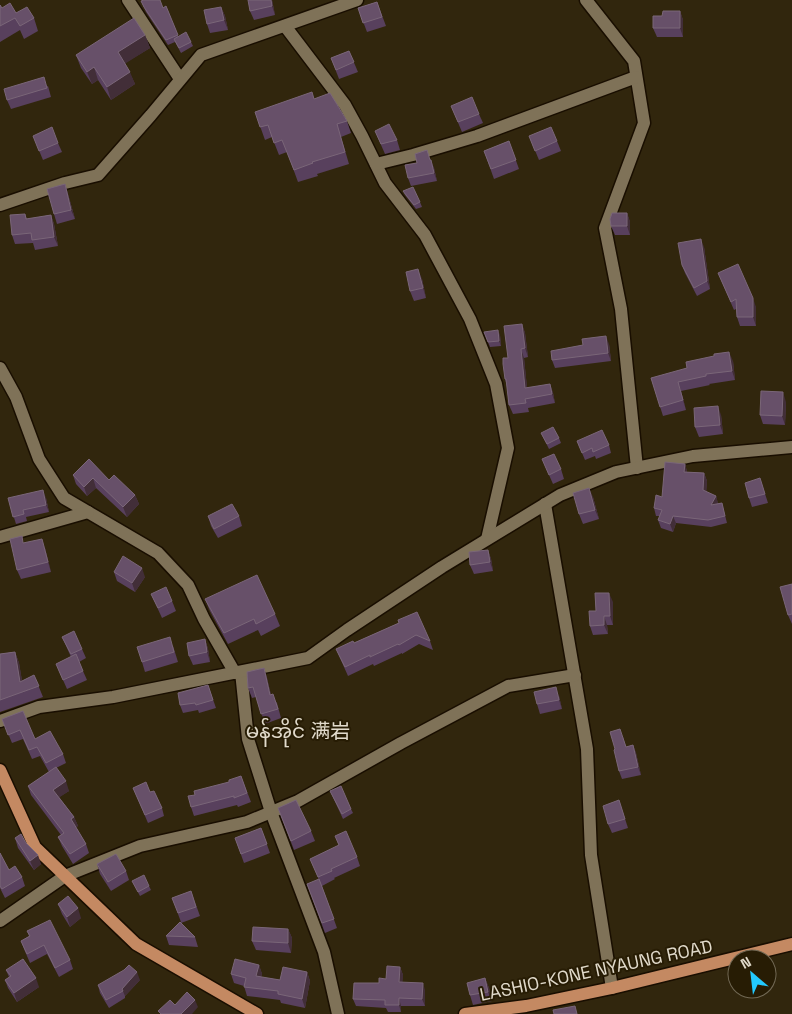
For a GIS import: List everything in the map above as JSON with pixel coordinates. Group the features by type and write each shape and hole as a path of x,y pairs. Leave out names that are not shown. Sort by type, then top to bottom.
{"main road":[{"path":"0,770 35,846 64,876 136,944 257,1014"},
{"name":"LASHIO-KONE NYAUNG ROAD","path":"464,1014 526,1006 612,988 792,944"}],"street":[{"path":"128,0 180,80"},
{"path":"0,205 66,183 98,175 200,55 357,0"},
{"path":"586,0 634,61 644,123 605,228 621,309 637,468"},
{"path":"285,26 345,105 385,183 425,234 470,319 496,384 508,448 487,539"},
{"path":"376,164 477,136 636,77"},
{"path":"0,368 16,397 39,459 64,498 158,553 188,585 204,619 238,673 248,739 271,812 324,952 338,1014"},
{"path":"0,721 39,707 113,697 308,658 442,567 560,495 616,472 693,456 792,447"},
{"path":"545,504 587,749 592,855 612,988"},
{"path":"0,537 88,512"},
{"path":"0,921 64,876 140,846 247,822 298,800 508,686 574,674"}],"building":[{"path":"160,0 163,8 166,6 178,35 166,40 144,7 141,1"},
{"path":"248,0 271,0 272,6 250,11"},
{"path":"377,2 382,17 363,23 358,8"},
{"path":"10,3 16,13 27,7 34,18 20,26 15,18 0,26 0,5 2,8"},
{"path":"221,7 224,20 207,24 204,10"},
{"path":"663,11 680,11 680,28 653,28 653,16 662,16"},
{"path":"134,18 145,35 118,52 130,72 107,87 94,67 87,72 76,55"},
{"path":"186,32 191,42 179,48 174,39"},
{"path":"349,51 354,62 336,70 331,58"},
{"path":"44,77 47,88 7,100 4,89"},
{"path":"312,92 314,99 330,93 347,121 337,124 345,152 312,162 294,170 282,140 274,143 268,125 260,127 255,112"},
{"path":"472,97 479,114 458,122 451,106"},
{"path":"389,124 397,140 381,144 375,131"},
{"path":"52,127 58,143 39,151 33,136"},
{"path":"551,127 557,141 535,151 529,136"},
{"path":"509,141 516,160 491,169 484,151"},
{"path":"427,150 434,173 408,178 405,165 417,163 415,154"},
{"path":"65,184 71,210 54,214 47,189"},
{"path":"413,187 420,202 414,205 403,191"},
{"path":"612,213 627,213 627,226 611,226 610,219"},
{"path":"25,214 26,219 51,215 54,237 32,240 31,233 12,235 10,215"},
{"path":"701,239 707,281 694,288 682,265 678,243"},
{"path":"738,264 753,298 753,317 737,317 736,299 731,302 718,273"},
{"path":"418,269 423,288 410,291 406,272"},
{"path":"522,324 525,348 521,349 525,388 550,384 552,394 525,399 526,403 509,405 503,364 503,358 508,358 504,326"},
{"path":"498,330 499,341 488,342 484,332"},
{"path":"606,336 608,353 552,360 551,351 583,345 582,339"},
{"path":"729,352 732,371 706,374 706,376 678,382 683,400 660,407 651,378 687,368 686,362"},
{"path":"761,391 783,392 782,416 760,415"},
{"path":"718,406 720,425 695,427 694,408"},
{"path":"553,427 559,438 547,444 541,433"},
{"path":"602,430 609,445 593,452 592,448 582,453 577,441"},
{"path":"554,454 561,469 549,475 542,459"},
{"path":"89,459 109,480 114,475 135,495 123,507 93,478 84,487 73,475"},
{"path":"665,462 685,464 684,472 704,473 703,490 716,496 711,505 722,503 725,516 708,520 673,516 670,524 658,520 662,510 654,508 656,495 662,497"},
{"path":"760,478 765,494 749,498 745,483"},
{"path":"589,488 595,510 579,514 573,493"},
{"path":"43,490 46,505 23,510 24,514 13,517 8,498"},
{"path":"232,504 239,516 214,529 208,516"},
{"path":"22,536 23,543 42,539 48,562 17,570 10,539"},
{"path":"488,550 490,562 470,565 469,552"},
{"path":"123,556 142,568 132,583 114,572"},
{"path":"257,575 275,614 256,624 254,619 224,633 205,599"},
{"path":"792,584 792,614 788,615 780,587"},
{"path":"166,587 172,601 158,608 151,594"},
{"path":"595,593 609,593 610,616 604,616 604,625 590,626 589,611 596,611"},
{"path":"417,612 430,641 416,635 399,645 370,657 370,655 345,667 336,649 399,623 398,620"},
{"path":"74,631 82,649 71,654 62,637"},
{"path":"170,637 174,652 142,662 137,647"},
{"path":"205,639 207,652 189,656 187,643"},
{"path":"15,652 20,682 34,675 39,686 0,700 0,654"},
{"path":"76,654 83,671 63,680 56,664"},
{"path":"264,668 270,695 273,694 278,709 261,714 253,687 248,688 247,672"},
{"path":"208,685 213,700 196,705 195,703 180,705 178,693"},
{"path":"556,687 559,700 537,704 534,692"},
{"path":"23,711 35,739 50,731 63,754 46,763 37,747 29,750 20,730 8,735 2,719"},
{"path":"620,729 626,747 633,745 638,767 619,771 610,732"},
{"path":"56,767 66,781 53,790 74,817 71,819 86,844 70,854 58,837 64,833 28,786"},
{"path":"241,776 247,793 234,798 234,796 191,807 188,796 195,795 194,791 229,782 229,780"},
{"path":"146,782 150,792 154,791 162,808 145,815 133,788"},
{"path":"341,786 351,809 342,814 330,791"},
{"path":"296,800 311,831 291,841 278,808"},
{"path":"619,800 625,819 608,824 603,806"},
{"path":"261,828 267,844 241,854 235,838"},
{"path":"346,831 357,857 318,877 310,859 339,845 335,836"},
{"path":"21,834 26,843 38,855 30,861 15,838"},
{"path":"0,853 9,870 15,866 22,877 2,889 0,886"},
{"path":"116,854 126,871 108,882 97,864"},
{"path":"144,875 149,886 138,892 132,881"},
{"path":"319,879 334,919 322,923 307,884"},
{"path":"191,891 196,907 178,913 172,898"},
{"path":"68,896 78,908 67,917 58,904"},
{"path":"50,920 70,960 55,968 44,945 27,954 21,941 30,936 27,931"},
{"path":"180,922 195,937 166,936"},
{"path":"253,927 288,929 288,943 252,941"},
{"path":"23,959 36,978 14,993 5,980 11,976 6,970"},
{"path":"235,959 259,965 256,976 280,980 283,967 307,972 302,999 278,994 278,991 244,987 246,978 231,974"},
{"path":"129,965 137,972 122,989 123,991 106,1000 98,985"},
{"path":"387,966 400,967 399,982 423,983 422,999 399,998 399,1005 385,1005 385,1000 353,999 354,983 379,983 379,978 386,979"},
{"path":"485,978 488,992 470,995 467,983"},
{"path":"187,992 195,1000 181,1014 161,1014 158,1011 170,1000 175,1005"},
{"path":"575,1006 577,1014 554,1014 553,1010"}],"district":[{"name":"မန်အိုင် 满岩","path":"298,731"}]}
